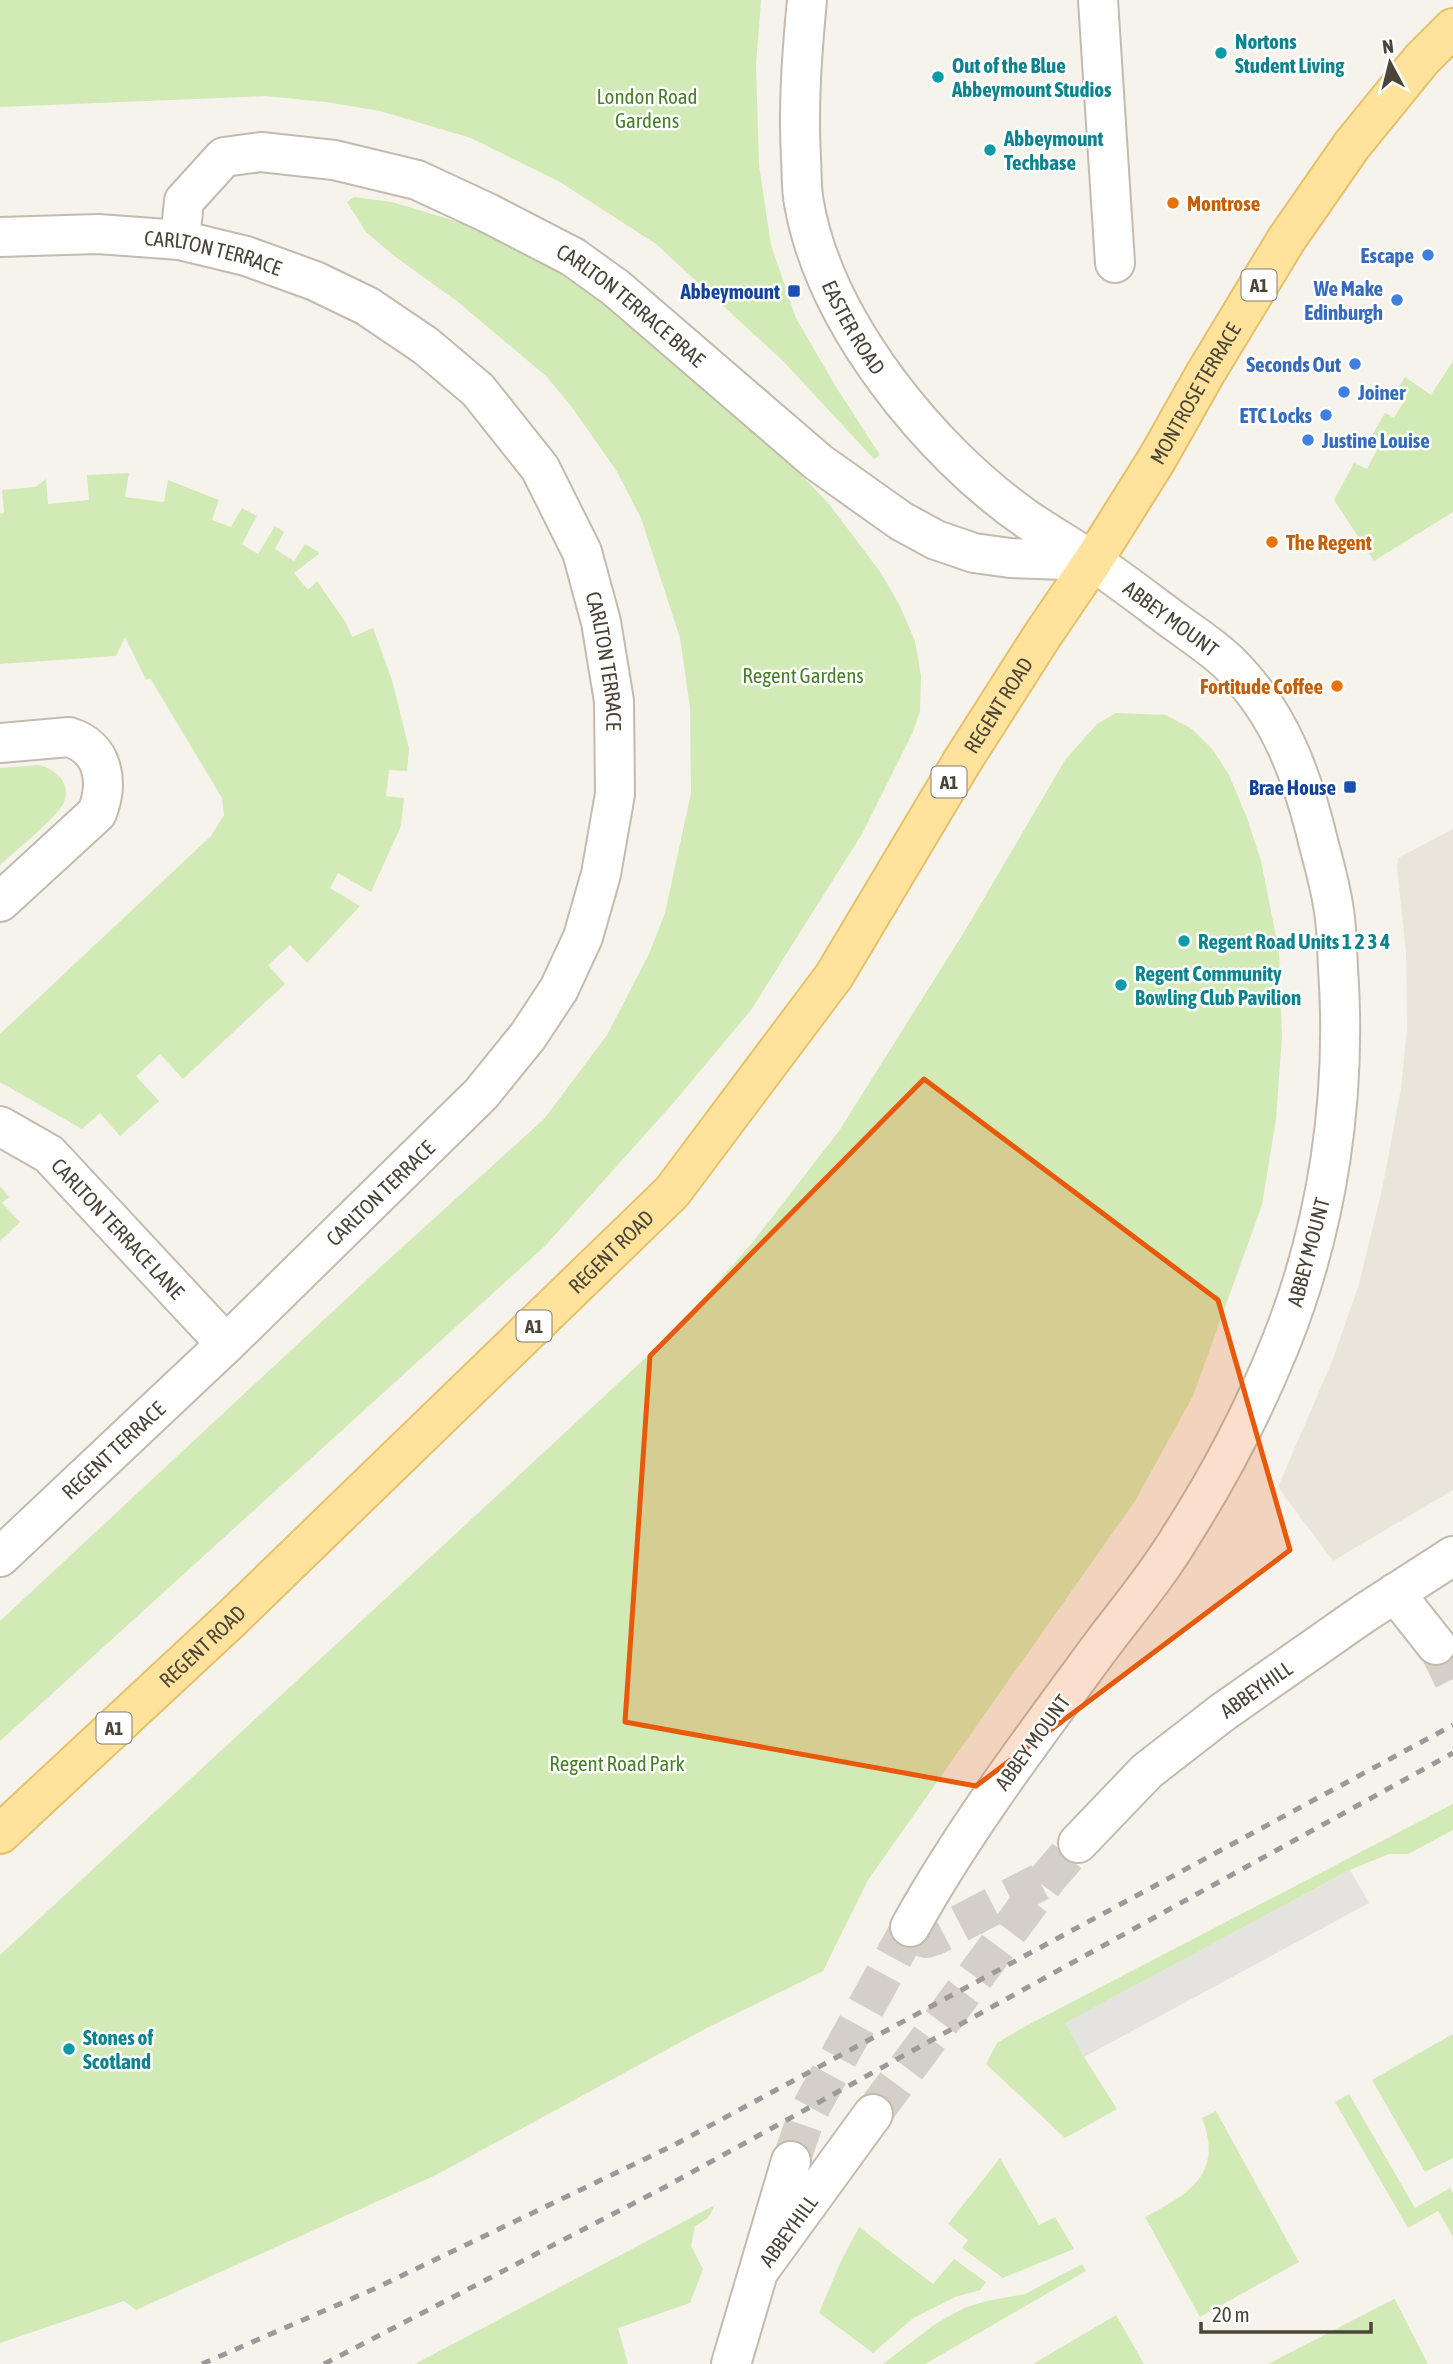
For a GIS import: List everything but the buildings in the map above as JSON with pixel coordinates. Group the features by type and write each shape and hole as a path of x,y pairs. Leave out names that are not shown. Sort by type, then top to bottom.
{"main road":[{"name":"MONTROSE TERRACE","path":"1093,561 1157,459 1286,240 1352,145 1422,59 1453,28"},
{"name":"REGENT ROAD","path":"0,1834 229,1621 672,1192 834,976 976,739 1093,561"}],"street":[{"name":"EASTER ROAD","path":"807,0 799,124 803,202 821,267 846,319 902,398 935,438 978,481 1026,519 1093,561"},
{"path":"1098,0 1115,263"},
{"name":"CARLTON TERRACE BRAE","path":"180,240 184,201 224,157 261,152 334,160 416,180 573,257 615,288 818,462 901,521 936,540 974,553 1010,558 1093,561"},
{"name":"CARLTON TERRACE","path":"0,237 98,234 180,240 246,256 315,281 367,306 426,346 478,390 540,468 582,552 601,622 614,701 615,794 601,874 583,937 559,989 528,1036 481,1094 226,1344"},
{"name":"ABBEY MOUNT","path":"909,1927 954,1853 1022,1754 1178,1542 1234,1448 1281,1344 1310,1258 1329,1171 1339,1089 1341,1009 1335,914 1308,798 1296,765 1277,723 1228,662 1093,561"},
{"path":"0,743 69,737 78,740 89,747 96,757 101,767 103,783 103,798 97,813 0,902"},
{"name":"CARLTON TERRACE LANE","path":"0,1126 49,1154 226,1344"},
{"name":"REGENT TERRACE","path":"0,1557 226,1344"},
{"name":"ABBEYHILL","path":"1078,1843 1158,1763 1275,1675 1395,1592 1453,1556"},
{"path":"1395,1592 1436,1645"},
{"name":"ABBEYHILL","path":"731,2364 758,2272 873,2114"},
{"path":"758,2272 791,2161"}],"highlighted area":[{"path":"924,1079 1218,1300 1290,1550 976,1786 625,1722 650,1356"}],"shaded area":[{"path":"1453,829 1453,1490 1333,1561 1278,1487 1333,1359 1359,1284 1383,1185 1401,1088 1407,1029 1406,953 1398,858"},
{"path":"1350,1870 1369,1903 1084,2057 1065,2023"}],"green space":[{"name":"London Road Gardens","path":"0,0 761,0 756,66 759,165 771,245 796,318 880,455 874,459 783,361 656,244 560,182 471,138 380,111 326,102 266,96 0,107"},
{"name":"Regent Gardens","path":"354,197 392,202 482,229 587,284 748,420 829,504 881,573 900,606 915,641 921,676 920,711 913,732 862,834 751,1010 675,1101 546,1245 0,1741 0,1621 387,1261 544,1119 607,1035 649,954 665,913 691,793 690,707 680,638 641,518 616,470 571,406 546,376 458,302 366,232 347,202"},
{"path":"1453,361 1453,512 1374,561 1334,500 1354,463 1367,469 1377,450 1367,444 1385,413 1394,418 1406,398 1396,391 1405,377 1431,395"},
{"path":"129,473 125,497 164,502 168,480 219,500 212,520 231,527 242,508 257,516 242,544 258,554 275,526 284,532 275,549 294,561 305,544 320,553 294,573 308,590 317,581 346,623 352,637 373,628 392,680 409,749 407,771 389,770 386,796 404,798 401,826 371,892 338,873 330,888 360,906 307,963 290,945 268,965 285,984 183,1079 160,1054 136,1076 159,1101 120,1136 100,1113 82,1129 0,1082 0,1034 211,836 224,815 222,798 150,678 146,680 125,637 116,656 0,664 0,514 4,513 2,490 35,487 46,479 48,504 89,500 87,475"},
{"name":"Regent Road Park","path":"1116,713 1166,715 1192,729 1213,750 1229,775 1261,861 1279,952 1282,1036 1276,1119 1262,1205 1193,1396 1135,1501 868,1880 823,1971 705,2029 436,2175 136,2310 124,2301 0,2343 0,1955 655,1349 701,1301 752,1243 839,1131 966,929 1065,760 1097,724"},
{"path":"38,765 61,778 66,797 59,810 44,826 0,865 0,768"},
{"path":"0,1186 9,1197 2,1203 20,1222 0,1241"},
{"path":"1453,1804 1453,1830 1408,1854 1389,1854 1350,1870 1066,2023 1117,2109 1065,2138 986,2064 997,2043 1024,2027"},
{"path":"1453,2034 1453,2158 1425,2172 1372,2080"},
{"path":"1349,2094 1415,2208 1450,2188 1453,2193 1453,2237 1438,2211 1408,2228 1335,2102"},
{"path":"1216,2111 1299,2262 1200,2317 1145,2217 1176,2200 1198,2180 1209,2154 1208,2137 1202,2118"},
{"path":"1000,2158 1039,2225 1055,2217 1074,2249 1003,2278 962,2248 968,2240 948,2224"},
{"path":"715,2205 708,2218 695,2226 691,2246 703,2269 690,2303 618,2328 628,2364 415,2364"},
{"path":"859,2227 933,2284 954,2259 986,2282 980,2290 955,2297 912,2319 873,2353 819,2313"},
{"path":"1082,2264 1086,2271 925,2364 883,2364 935,2324 966,2307 1025,2294"},
{"path":"1394,2299 1428,2364 1268,2364"},
{"path":"1116,2315 1144,2364 1033,2364"}],"tunnel":[{"path":"1436,1645 1453,1679"},
{"path":"873,2114 1048,1878 1078,1843"},
{"path":"907,1933 926,1939 936,1936 1040,1882"},
{"path":"791,2161 807,2115 910,1927"}],"railway":[{"path":"202,2364 374,2289 674,2145 1453,1725"},
{"path":"324,2364 665,2187 1453,1753"}],"place":[{"name":"Nortons Student Living","path":"1221,53"},
{"name":"Out of the Blue Abbeymount Studios","path":"938,77"},
{"name":"Abbeymount Techbase","path":"990,150"},
{"name":"Montrose","path":"1173,203"},
{"name":"Escape","path":"1428,255"},
{"name":"Abbeymount","path":"794,291"},
{"name":"We Make Edinburgh","path":"1397,300"},
{"name":"Seconds Out","path":"1355,364"},
{"name":"Joiner","path":"1344,392"},
{"name":"ETC Locks","path":"1326,415"},
{"name":"Justine Louise","path":"1308,440"},
{"name":"The Regent","path":"1272,542"},
{"name":"Fortitude Coffee","path":"1337,686"},
{"name":"Brae House","path":"1350,787"},
{"name":"Regent Road Units 1 2 3 4","path":"1184,941"},
{"name":"Regent Community Bowling Club Pavilion","path":"1121,985"},
{"name":"Stones of Scotland","path":"69,2049"}]}
